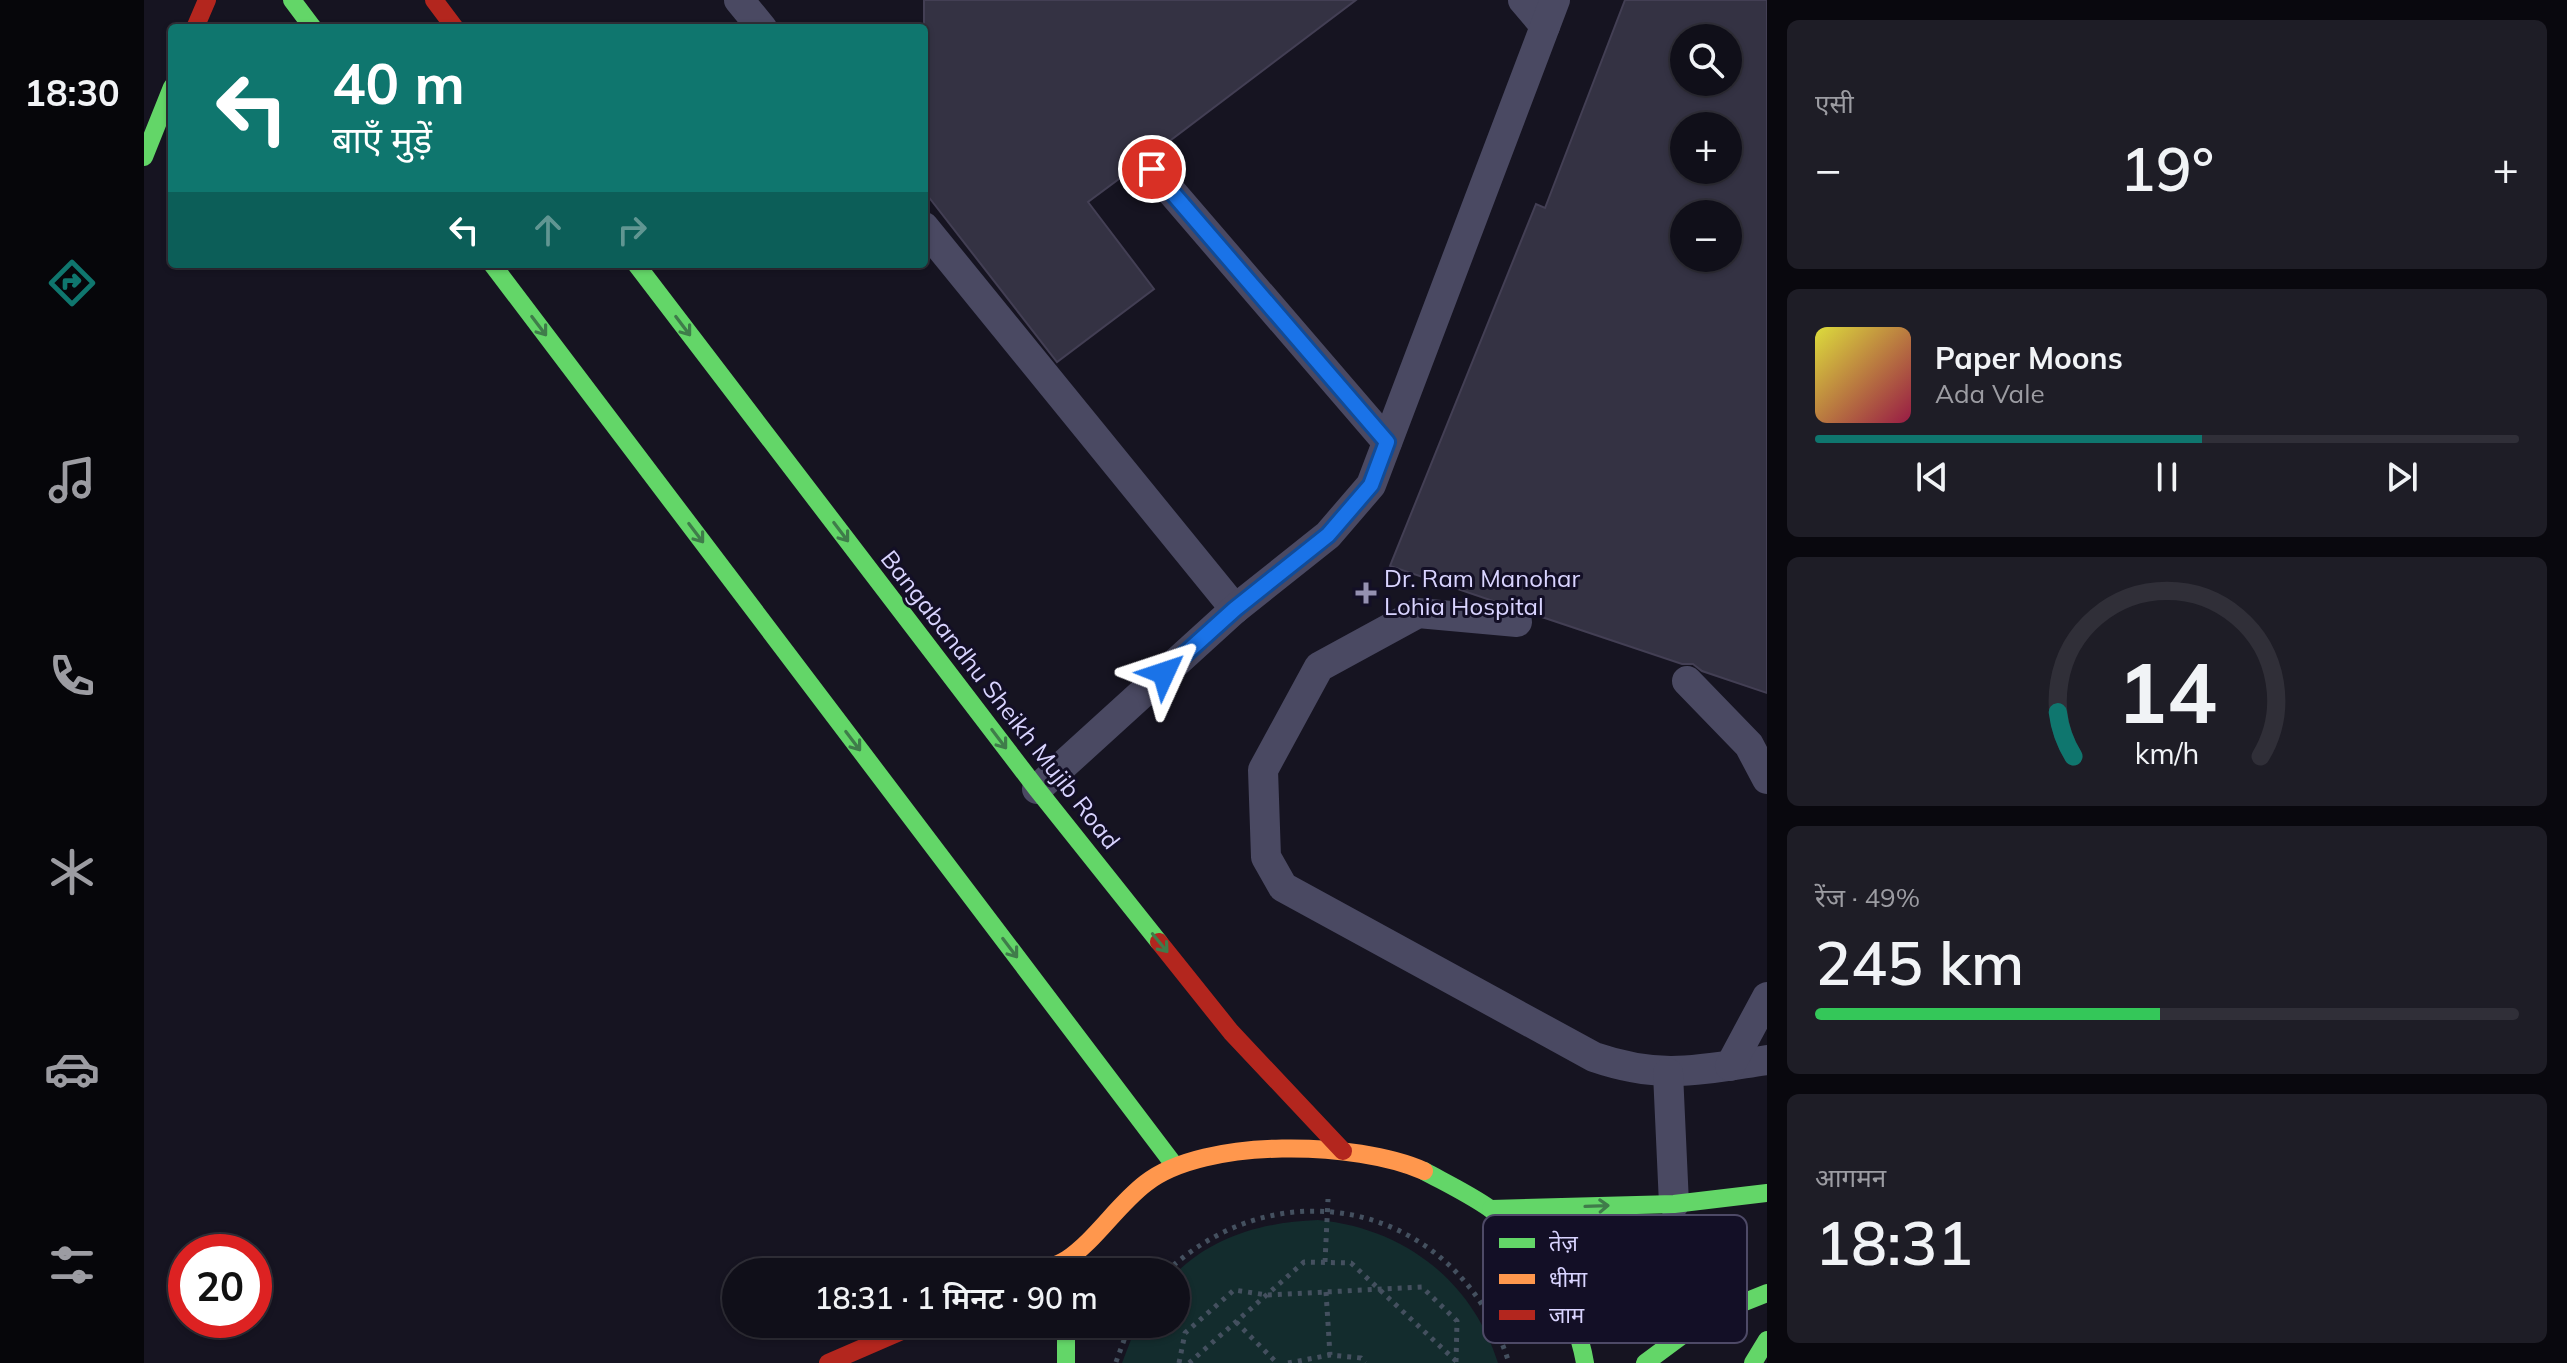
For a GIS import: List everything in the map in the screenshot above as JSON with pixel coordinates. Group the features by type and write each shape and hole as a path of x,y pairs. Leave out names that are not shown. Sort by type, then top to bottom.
{"main road":[{"path":"197,24 207,0"},
{"path":"292,0 310,24"},
{"path":"434,0 452,24"},
{"path":"144,157 165,121"},
{"path":"495,268 1175,1166"},
{"name":"Bangabandhu Sheikh Mujib Road","path":"639,268 1037,789 1231,1032 1337,1151"},
{"path":"1074,1258 1146,1183 1175,1166 1247,1149 1337,1151 1421,1169 1497,1215"},
{"path":"1491,1209 1674,1204 1767,1193"},
{"path":"1747,1301 1767,1293"},
{"path":"828,1363 886,1338"},
{"path":"1066,1338 1066,1363"},
{"path":"1753,1363 1767,1340"},
{"path":"1582,1343 1585,1363"},
{"path":"1645,1363 1672,1343"}],"lane":[{"path":"739,0 759,24"},
{"path":"1037,789 1235,609 1328,535 1371,485 1550,13 1523,0"},
{"path":"1152,169 1387,442"},
{"path":"928,232 1235,609"},
{"path":"1517,622 1418,613 1319,667 1263,770 1266,857 1283,887 1580,1049 1633,1070 1668,1073 1767,1060"},
{"path":"1687,681 1749,745 1767,779"},
{"path":"1730,1066 1767,997"},
{"path":"1668,1073 1674,1204"}],"path":[{"path":"1325,1262 1328,1211 1337,1151"},
{"path":"1183,1258 1197,1246 1236,1225 1280,1213 1328,1211 1355,1215 1397,1229 1447,1261 1483,1305"},
{"path":"1189,1363 1304,1262 1351,1263 1456,1362"},
{"path":"1179,1363 1185,1333 1234,1290 1267,1295 1422,1287 1457,1321 1456,1362"},
{"path":"1326,1292 1330,1355"},
{"path":"1236,1322 1277,1363"},
{"path":"1116,1363 1125,1338"},
{"path":"1500,1343 1509,1363"},
{"path":"1288,1363 1330,1355 1361,1358 1365,1363"}],"green space":[{"path":"1318,1220 1349,1225 1405,1247 1430,1263 1452,1283 1483,1328 1483,1343 1490,1343 1498,1363 1122,1363 1132,1338 1190,1338 1190,1261 1224,1240 1279,1224"}],"building":[{"path":"924,0 1356,0 1155,152 1141,155 1135,167 1088,202 1154,289 1057,362 928,196 928,24 924,24"},
{"path":"1625,0 1767,0 1767,693 1702,671 1693,664 1682,664 1533,614 1519,604 1496,602 1390,566 1536,204 1545,208"}],"traffic: fast":[{"path":"292,0 310,24"},
{"path":"144,157 168,97"},
{"path":"495,268 1175,1166"},
{"path":"639,268 1037,789 1159,942"},
{"path":"1424,1171 1498,1215"},
{"path":"1491,1209 1674,1204 1767,1193"},
{"path":"1747,1301 1767,1293"},
{"path":"1066,1338 1066,1363"},
{"path":"1753,1363 1767,1340"},
{"path":"1580,1343 1585,1363"},
{"path":"1645,1363 1672,1343"}],"traffic: slow":[{"path":"1069,1258 1146,1183 1172,1168 1205,1158 1242,1151 1322,1149 1395,1161 1424,1171"}],"traffic: jam":[{"path":"197,24 207,0"},
{"path":"434,0 452,24"},
{"path":"1159,942 1231,1032 1343,1151"},
{"path":"828,1363 886,1338"}],"place":[{"name":"Dr. Ram Manohar Lohia Hospital","path":"1366,593"}],"route":[{"path":"1152,169 1387,442 1371,485 1328,535 1272,583 1235,609 1164,673"}]}
